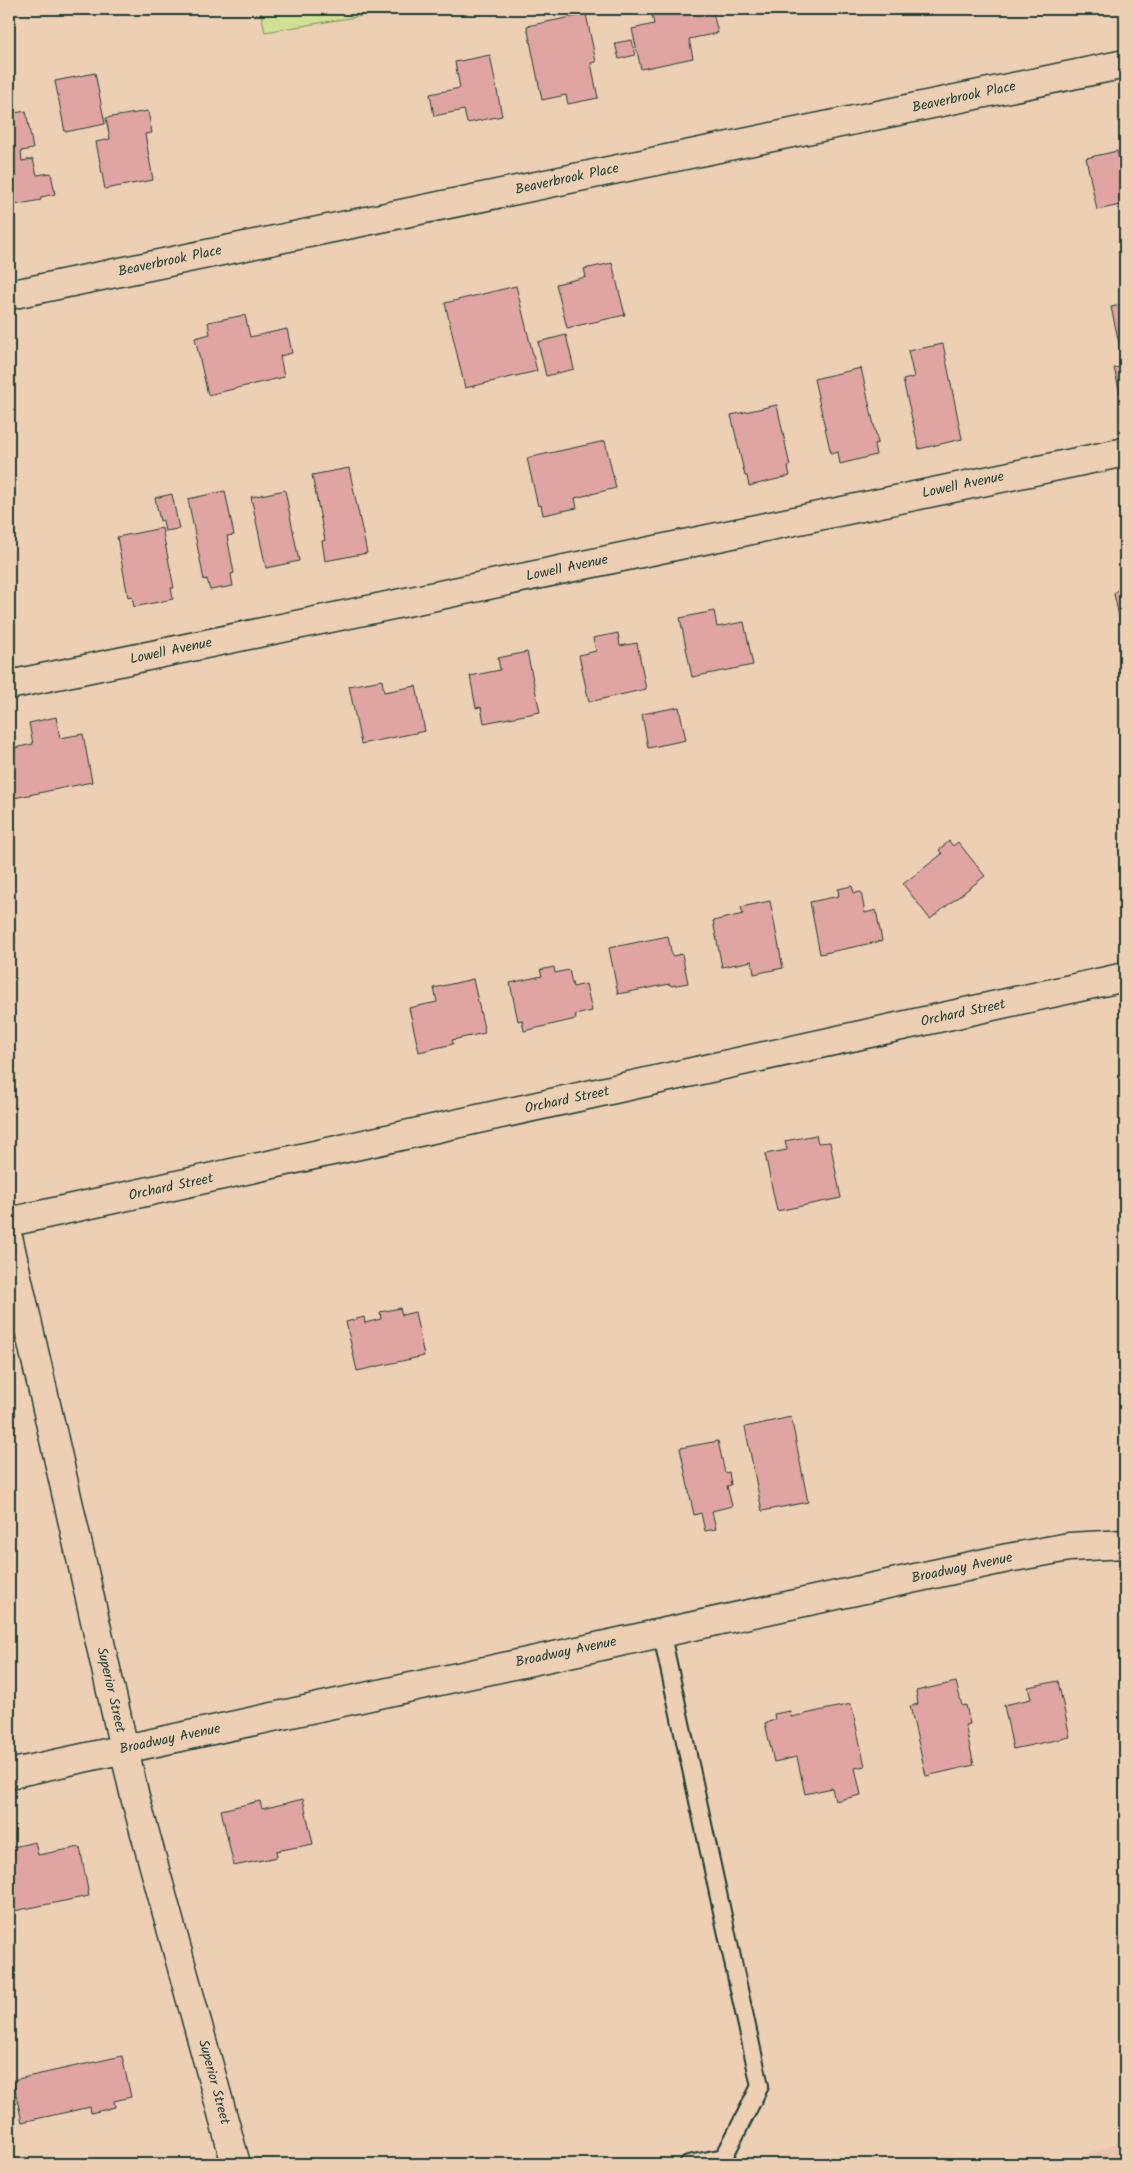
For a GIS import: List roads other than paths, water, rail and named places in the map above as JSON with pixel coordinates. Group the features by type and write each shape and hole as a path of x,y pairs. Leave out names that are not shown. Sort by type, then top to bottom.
{"street":[{"name":"Beaverbrook Place","path":"9,295 1125,64"},
{"name":"Lowell Avenue","path":"9,685 1125,452"},
{"name":"Orchard Street","path":"9,1222 1125,977"},
{"name":"Superior Street","path":"9,1241 135,1797 236,2164"},
{"name":"Broadway Avenue","path":"9,1774 1008,1558 1069,1547 1125,1544"}],"lane":[{"path":"661,1632 760,2086 724,2161 688,2164"}]}
